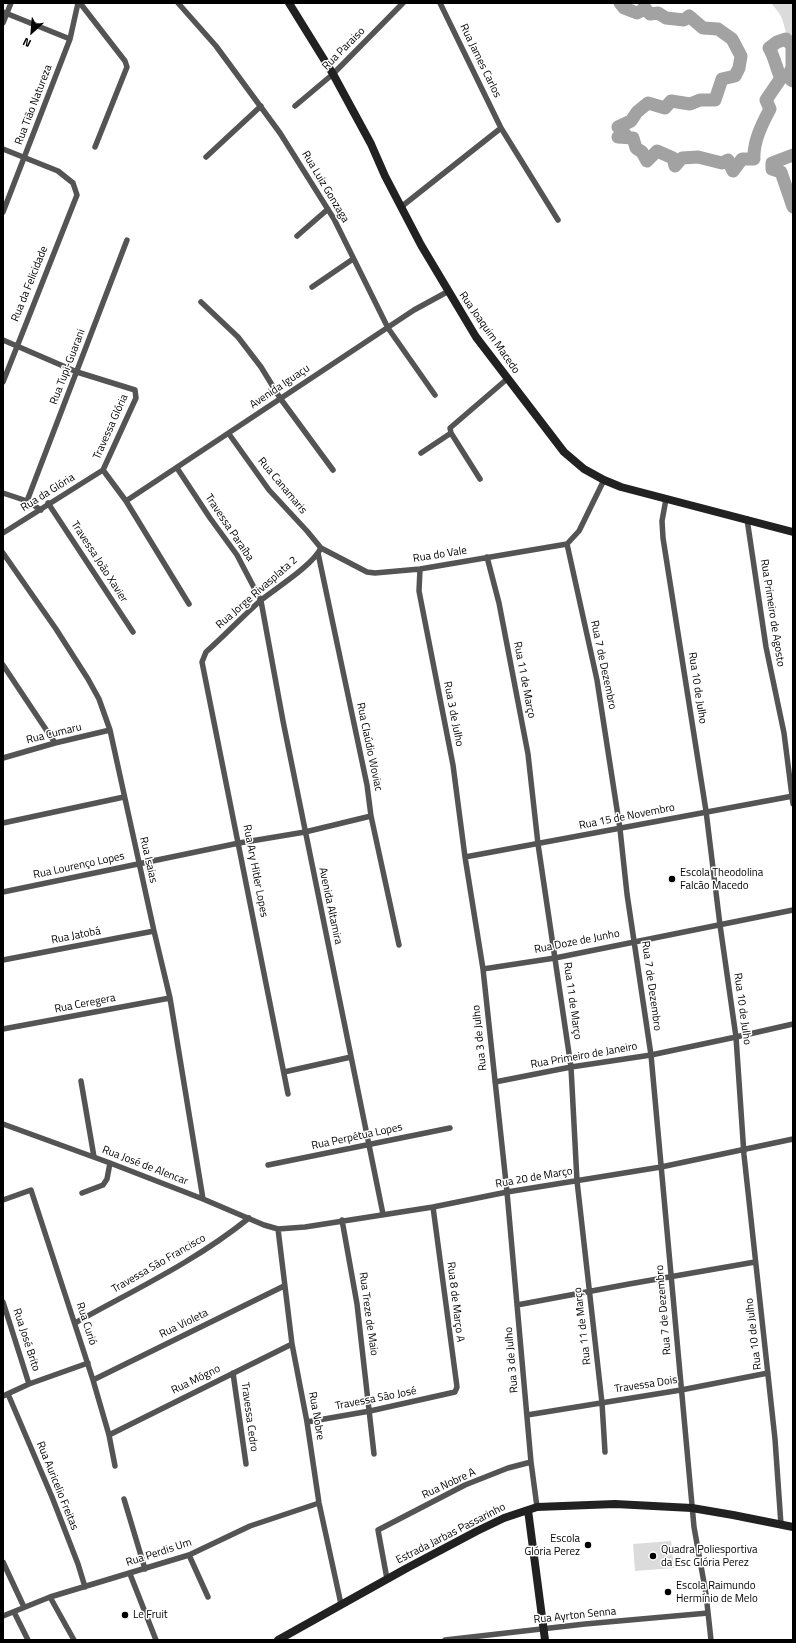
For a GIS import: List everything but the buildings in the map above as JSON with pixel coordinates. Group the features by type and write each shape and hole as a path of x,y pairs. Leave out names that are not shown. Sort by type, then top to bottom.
{"street":[{"path":"3,23 5,13 11,3"},
{"path":"79,3 125,61 127,67 95,147"},
{"name":"Rua Tião Natureza","path":"3,212 70,39 79,3"},
{"name":"Rua Luiz Gonzaga","path":"178,3 216,46 280,133 328,208 388,328 435,395"},
{"name":"Rua Joaquim Macedo","path":"289,3 333,74 371,144 385,176 421,245 447,292 476,337 564,452 584,468 604,480 637,492 793,532"},
{"name":"Rua Paraiso","path":"296,106 333,74 403,3"},
{"name":"Rua James Carlos","path":"440,3 501,128 558,220"},
{"path":"5,13 70,39"},
{"path":"206,157 261,106"},
{"path":"402,207 501,128"},
{"path":"3,149 25,158"},
{"name":"Rua da Felicidade","path":"3,382 77,195 73,183 66,177 25,158"},
{"path":"297,236 328,208"},
{"name":"Rua Tupi-Guarani","path":"27,501 127,240"},
{"path":"312,287 353,259"},
{"name":"Avenida Iguaçu","path":"126,501 414,310 447,292"},
{"path":"201,302 238,337 261,367 280,398 333,470"},
{"path":"3,340 77,372"},
{"name":"Travessa Glória","path":"77,372 135,390 136,392 136,398 103,470"},
{"path":"421,454 450,431 452,425 507,379"},
{"path":"450,431 480,479"},
{"name":"Rua Canamaris","path":"229,434 269,490 308,531 320,551"},
{"name":"Travessa Paraíba","path":"177,468 210,518 237,554 261,601"},
{"path":"103,470 126,501 189,604"},
{"name":"Rua da Glória","path":"3,533 15,524 41,510 48,504 103,470"},
{"path":"567,544 579,531 604,480"},
{"path":"3,493 27,501 41,510"},
{"name":"Rua 10 de Julho","path":"666,499 662,521 663,538 706,811 736,1037 755,1262 768,1373 781,1525"},
{"name":"Travessa João Xavier","path":"48,504 133,632"},
{"name":"Rua Primeiro de Agosto","path":"747,519 766,647 784,733 793,804"},
{"name":"Rua do Vale","path":"320,551 367,572 375,573 420,569 567,544"},
{"name":"Rua 7 de Dezembro","path":"567,544 598,680 651,1055 692,1508 712,1640"},
{"name":"Rua Jorge Rivasplata 2","path":"206,652 261,601 320,551"},
{"name":"Rua Claúdio Woviac","path":"320,551 367,785 371,816 399,945"},
{"name":"Rua Isaias","path":"3,553 56,629 88,679 99,699 110,730 170,998 203,1199"},
{"name":"Rua 11 de Março","path":"487,557 499,603 528,754 538,844 571,1067 578,1181 602,1403 605,1452"},
{"name":"Rua 3 de Julho","path":"420,569 419,591 453,765 465,857 483,969 507,1192 531,1462 538,1507"},
{"name":"Avenida Altamira","path":"261,601 282,721 383,1214"},
{"name":"Rua Ary Hitler Lopes","path":"206,652 202,662 288,1094"},
{"path":"3,665 55,743"},
{"name":"Rua Cumaru","path":"3,758 55,743 110,730"},
{"name":"Rua 15 de Novembro","path":"465,857 792,796"},
{"path":"3,823 124,798"},
{"name":"Rua Lourenço Lopes","path":"3,892 239,842 305,832 371,816"},
{"name":"Rua Doze de Junho","path":"483,969 555,958 793,910"},
{"name":"Rua Jatobá","path":"3,960 154,931"},
{"name":"Rua Ceregera","path":"3,1029 170,998"},
{"name":"Rua Primeiro de Janeiro","path":"495,1082 571,1067 651,1055 793,1024"},
{"path":"284,1072 351,1057"},
{"path":"81,1081 94,1157"},
{"name":"Rua José de Alencar","path":"3,1122 278,1229"},
{"name":"Rua Perpétua Lopes","path":"268,1165 450,1128"},
{"name":"Rua 20 de Março","path":"278,1229 305,1227 342,1220 433,1207 507,1192 660,1167 793,1139"},
{"path":"82,1193 103,1185 110,1163"},
{"name":"Rua Curió","path":"3,1200 31,1190 88,1363 109,1435 115,1466"},
{"name":"Rua 8 de Março A","path":"433,1207 457,1388 455,1392 449,1394"},
{"name":"Travessa São Francisco","path":"74,1323 168,1273 226,1237 249,1218"},
{"name":"Rua Treze de Maio","path":"342,1220 357,1304 374,1454"},
{"name":"Rua Nobre","path":"278,1229 292,1344 307,1422 319,1503 341,1604"},
{"path":"517,1305 755,1262"},
{"name":"Rua Violeta","path":"93,1380 284,1286"},
{"name":"Rua José Brito","path":"3,1302 29,1384"},
{"name":"Rua Mógno","path":"109,1435 292,1344"},
{"path":"5,1395 29,1384 88,1363"},
{"name":"Travessa Cedro","path":"233,1373 246,1464"},
{"name":"Travessa Dois","path":"527,1415 681,1390 768,1373"},
{"name":"Travessa São José","path":"307,1422 370,1411 449,1394"},
{"name":"Rua Auricelio Freitas","path":"5,1395 48,1487 78,1564 85,1587"},
{"name":"Rua Nobre A","path":"387,1579 378,1530 465,1485 508,1468 531,1462"},
{"path":"124,1499 145,1569"},
{"name":"Rua Perdis Um","path":"3,1616 50,1597 189,1555 250,1526 319,1503"},
{"name":"Estrada Jarbas Passarinho","path":"278,1640 341,1604 477,1531 504,1518 538,1507 615,1504 692,1508 793,1527"},
{"path":"528,1510 545,1640"},
{"path":"189,1555 208,1597"},
{"path":"3,1562 24,1607"},
{"path":"130,1574 156,1640"},
{"path":"50,1597 74,1640"},
{"path":"14,1612 28,1640"},
{"name":"Rua Ayrton Senna","path":"445,1640 544,1630 585,1624 708,1613"}],"shaded area":[{"path":"771,3 793,3 793,45 787,36 781,17"},
{"name":"Quadra Poliesportiva da Esc Glória Perez","path":"671,1541 674,1568 635,1571 633,1544"}],"waterway":[{"path":"620,3 624,8 637,13 643,10 644,7 650,14 658,13 666,18 684,20 689,16 703,28 718,29 732,39 741,56 739,68 735,76 722,79 715,100 700,100 690,104 671,101 665,108 648,103 637,112 631,121 618,127 626,135 618,137 633,138 636,148 642,152 647,161 657,151 673,158 675,166 682,158 698,157 722,163 728,160 733,171 742,159 754,159 755,146 761,127 770,109 766,100 781,78 769,48 777,42 786,39 792,46 792,68 789,74 791,80 793,81"},
{"path":"793,155 772,163 772,169 781,172 793,207"}],"place":[{"name":"Escola Theodolina Falcão Macedo","path":"672,879"},
{"name":"Escola Glória Perez","path":"588,1545"},
{"name":"Quadra Poliesportiva da Esc Glória Perez","path":"653,1556"},
{"name":"Escola Raimundo Hermínio de Melo","path":"668,1592"},
{"name":"Le Fruit","path":"125,1615"}]}
